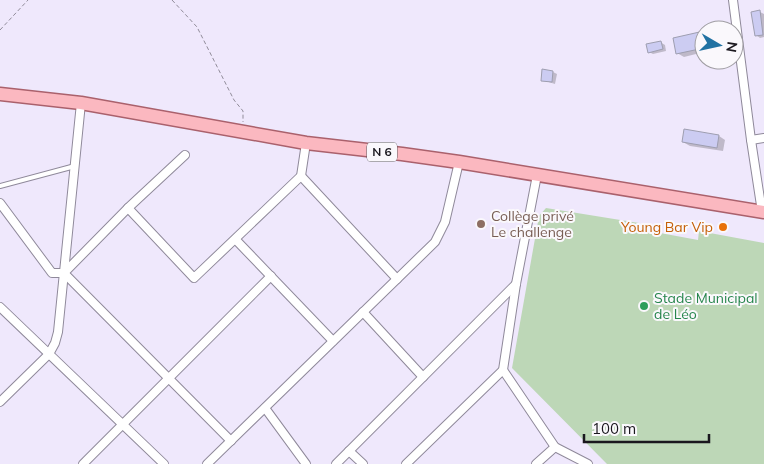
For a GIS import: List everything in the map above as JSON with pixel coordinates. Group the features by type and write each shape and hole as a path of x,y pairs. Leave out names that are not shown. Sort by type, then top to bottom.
{"main road":[{"name":"N 6","path":"0,94 81,103 306,143 459,162 763,212"}],"street":[{"path":"733,0 751,140 762,195 763,212"},
{"path":"0,402 49,354 58,332 81,103"},
{"path":"751,140 764,138"},
{"path":"128,208 194,278 301,176 306,143"},
{"path":"64,273 128,208 186,155"},
{"path":"207,464 435,242 445,222 459,162"},
{"path":"406,464 503,370 516,284 537,175"},
{"path":"301,176 397,279"},
{"path":"0,203 52,273 64,273 231,441"},
{"path":"236,240 333,341"},
{"path":"83,464 271,276"},
{"path":"336,464 516,284"},
{"path":"0,307 164,464"},
{"path":"363,312 423,377"},
{"path":"503,370 555,447 588,464"},
{"path":"265,408 306,464"},
{"path":"536,464 555,447"},
{"path":"349,451 363,464"}],"lane":[{"path":"0,186 75,166"}],"path":[{"path":"0,30 28,0"},
{"path":"172,0 197,27 234,100 243,111 244,132"}],"green space":[{"name":"Stade Municipal de Léo","path":"546,208 639,223 644,230 698,240 699,231 764,243 764,464 607,464 512,368 539,216"}],"building":[{"path":"760,10 763,35 755,36 751,12"},
{"path":"694,33 694,50 676,54 673,38"},
{"path":"661,41 663,49 648,53 646,44"},
{"path":"542,69 553,71 552,82 541,81"},
{"path":"684,129 719,135 717,148 682,142"}],"place":[{"name":"Collège privé Le challenge","path":"481,224"},
{"name":"Young Bar Vip","path":"723,227"},
{"name":"Stade Municipal de Léo","path":"644,306"}]}
